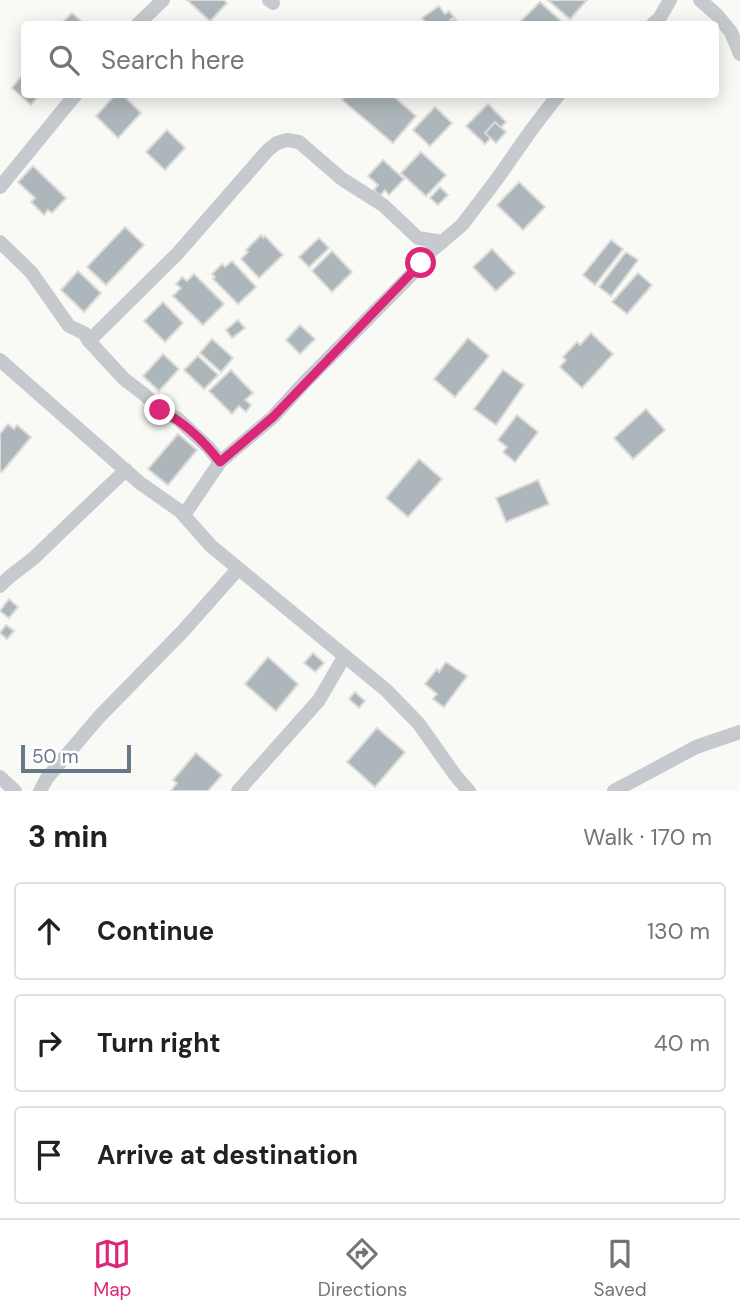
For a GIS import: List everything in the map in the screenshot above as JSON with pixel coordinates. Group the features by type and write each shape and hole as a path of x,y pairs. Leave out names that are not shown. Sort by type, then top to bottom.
{"street":[{"path":"141,21 163,0"},
{"path":"657,21 670,0"},
{"path":"700,0 731,32 740,54"},
{"path":"0,187 73,98"},
{"path":"184,514 220,462 273,417 421,263 462,225 556,98"},
{"path":"89,341 177,254 268,150 287,140 299,142 309,149 342,178 383,205 418,238 442,242"},
{"path":"418,238 421,263"},
{"path":"0,242 31,272 69,326 84,333 124,379 160,410 178,419 220,462"},
{"path":"0,360 140,482 173,504 202,537 238,569 386,690 419,724 469,791"},
{"path":"2,579 35,557 126,470"},
{"path":"40,791 47,778 99,717 183,631 238,569"},
{"path":"243,789 319,700 344,656"},
{"path":"614,791 696,747 740,732"},
{"path":"0,778 15,791"}],"building":[{"path":"187,0 224,0 227,3 210,21"},
{"path":"548,0 587,0 570,19"},
{"path":"540,2 561,21 521,21"},
{"path":"439,6 445,14 449,11 454,17 450,21 424,21 422,18"},
{"path":"72,13 81,21 64,21"},
{"path":"21,77 21,96 12,88"},
{"path":"23,98 37,98 31,105"},
{"path":"112,98 126,98 141,113 118,138 96,116"},
{"path":"396,98 416,116 393,143 342,100"},
{"path":"488,104 506,122 485,144 466,126"},
{"path":"435,107 452,123 430,146 413,130"},
{"path":"495,122 506,132 496,143 485,133"},
{"path":"167,130 185,148 165,170 146,152"},
{"path":"421,152 446,175 426,196 401,173"},
{"path":"383,160 404,179 389,195 385,190 380,196 374,190 378,185 368,176"},
{"path":"33,166 66,198 52,213 48,210 44,215 31,202 35,198 18,182"},
{"path":"519,182 545,207 523,230 497,205"},
{"path":"440,187 448,195 438,205 430,198"},
{"path":"125,227 144,245 106,285 87,267"},
{"path":"261,235 283,255 259,278 241,259"},
{"path":"319,238 329,248 309,267 299,257"},
{"path":"611,240 623,249 595,285 583,275"},
{"path":"492,249 515,273 496,291 473,267"},
{"path":"332,251 352,272 332,292 312,271"},
{"path":"626,252 638,260 611,296 599,287"},
{"path":"232,261 256,287 238,304 213,279 215,277 212,274 222,264 225,267"},
{"path":"78,271 101,293 84,312 61,290"},
{"path":"638,273 652,285 627,314 612,302"},
{"path":"194,274 224,304 203,325 173,296 181,288 176,284 182,277 187,281"},
{"path":"163,302 183,323 165,342 144,321"},
{"path":"238,320 245,328 232,338 226,330"},
{"path":"300,325 315,339 300,354 286,340"},
{"path":"591,333 613,354 582,388 560,367 566,360 563,357 577,342 580,345"},
{"path":"468,338 489,356 455,397 434,379"},
{"path":"212,339 233,358 221,372 200,353"},
{"path":"163,354 179,369 159,391 143,376"},
{"path":"198,356 218,375 204,389 184,370"},
{"path":"231,370 253,393 245,400 251,405 246,412 239,406 232,414 209,391"},
{"path":"503,370 524,385 496,425 474,409"},
{"path":"646,409 665,430 633,459 614,438"},
{"path":"517,415 538,432 515,462 503,452 507,447 498,440"},
{"path":"8,424 14,429 17,425 31,437 2,472 0,434"},
{"path":"178,434 197,450 168,485 148,469"},
{"path":"419,459 442,479 408,517 386,498"},
{"path":"538,480 549,504 506,522 496,498"},
{"path":"9,599 18,607 9,618 0,611"},
{"path":"6,625 14,631 7,639 0,633"},
{"path":"313,653 324,663 315,672 304,663"},
{"path":"268,657 298,684 276,711 245,684"},
{"path":"446,662 467,676 444,707 433,699 437,694 425,684"},
{"path":"355,692 365,701 359,708 349,699"},
{"path":"377,728 405,752 375,787 347,762"},
{"path":"196,753 222,775 208,791 171,791 177,783 173,780"}],"route":[{"path":"160,410 178,419 220,462 273,417 421,263"}]}
